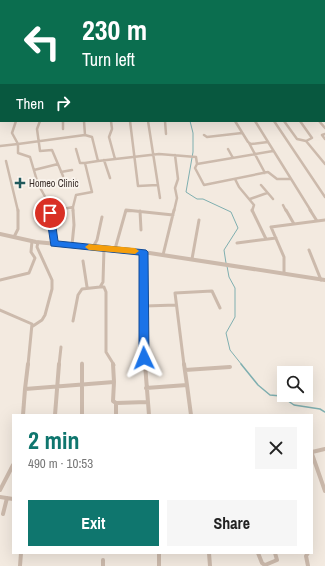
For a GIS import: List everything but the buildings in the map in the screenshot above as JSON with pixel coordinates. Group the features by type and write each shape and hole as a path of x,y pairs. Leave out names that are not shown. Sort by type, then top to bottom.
{"street":[{"path":"16,122 12,133 18,144 18,153 30,157 39,186 48,202 54,244"},
{"path":"40,122 37,129 40,151 52,150 63,176"},
{"path":"63,122 63,129"},
{"path":"84,122 85,135"},
{"path":"111,122 112,129 109,137 115,159"},
{"path":"130,122 138,186 158,185"},
{"path":"148,122 160,198"},
{"path":"164,122 166,134"},
{"path":"236,122 266,173"},
{"path":"256,122 317,221"},
{"path":"275,122 325,197"},
{"path":"285,122 297,139 306,141 325,164"},
{"path":"301,122 312,138 306,141"},
{"path":"204,135 207,138 242,133"},
{"path":"325,134 322,135 325,139"},
{"path":"0,146 85,135 92,137 98,161"},
{"path":"249,143 268,142"},
{"path":"76,149 80,163 153,155 189,155 196,157 197,164 195,168 204,185 266,173 271,174 277,180 291,179"},
{"path":"228,149 233,158"},
{"path":"197,164 273,151"},
{"path":"163,255 177,198 175,188 178,179 175,155"},
{"path":"104,160 110,178"},
{"path":"6,161 17,203 19,229 14,237"},
{"path":"72,245 74,225 73,207 76,195 92,192 85,163"},
{"path":"34,170 58,164"},
{"path":"61,172 72,170"},
{"path":"235,179 254,205 252,210 266,239"},
{"path":"39,186 76,180"},
{"path":"261,185 273,199"},
{"path":"250,199 267,193"},
{"path":"283,204 294,224"},
{"path":"50,211 73,207"},
{"path":"115,249 126,210 173,215"},
{"path":"140,211 141,230"},
{"path":"93,247 97,240 102,217"},
{"path":"192,259 199,220"},
{"path":"284,273 284,257 271,227 325,221"},
{"path":"0,234 38,242 143,252 323,280"},
{"path":"237,243 276,238"},
{"path":"0,280 29,273 35,258 31,252 32,241"},
{"path":"23,414 33,326 42,320 45,315 52,288 52,280 37,247 38,242"},
{"path":"100,287 104,282 104,248"},
{"path":"309,250 323,280"},
{"path":"143,252 145,306 143,344 149,414"},
{"path":"83,261 87,287"},
{"path":"72,321 79,293 82,289 87,287 104,287 106,292 106,352 114,366 113,401 116,403 116,414"},
{"path":"191,414 174,293 212,291 220,308"},
{"path":"145,306 176,305"},
{"path":"0,310 32,324 33,326"},
{"path":"55,414 61,347"},
{"path":"82,363 82,414"},
{"path":"185,370 230,367"},
{"path":"25,389 114,382"},
{"path":"146,388 187,385"},
{"path":"116,403 147,402"},
{"path":"313,453 325,449"},
{"path":"313,456 325,491"},
{"path":"0,490 12,467"},
{"path":"0,497 12,498"},
{"path":"3,514 7,498"},
{"path":"20,566 21,554"},
{"path":"159,554 159,566"},
{"path":"209,554 210,566"},
{"path":"258,554 262,563 266,566 277,560 275,554"},
{"path":"307,554 306,556 308,566"},
{"path":"103,560 103,566"}],"waterway":[{"path":"190,122 193,133 193,152 186,192 197,199 203,199 231,212 238,228 224,250 226,263"},
{"path":"227,266 229,277 235,288 235,317 226,333 230,350 242,365"},
{"path":"241,364 258,385 270,395 281,396 294,405 320,409 325,412"}],"slow traffic":[{"path":"89,247 135,251"}],"place":[{"name":"Homeo Clinic","path":"20,183"}],"route":[{"path":"50,213 54,244 143,252 145,306 145,333 143,344 144,358"}]}
